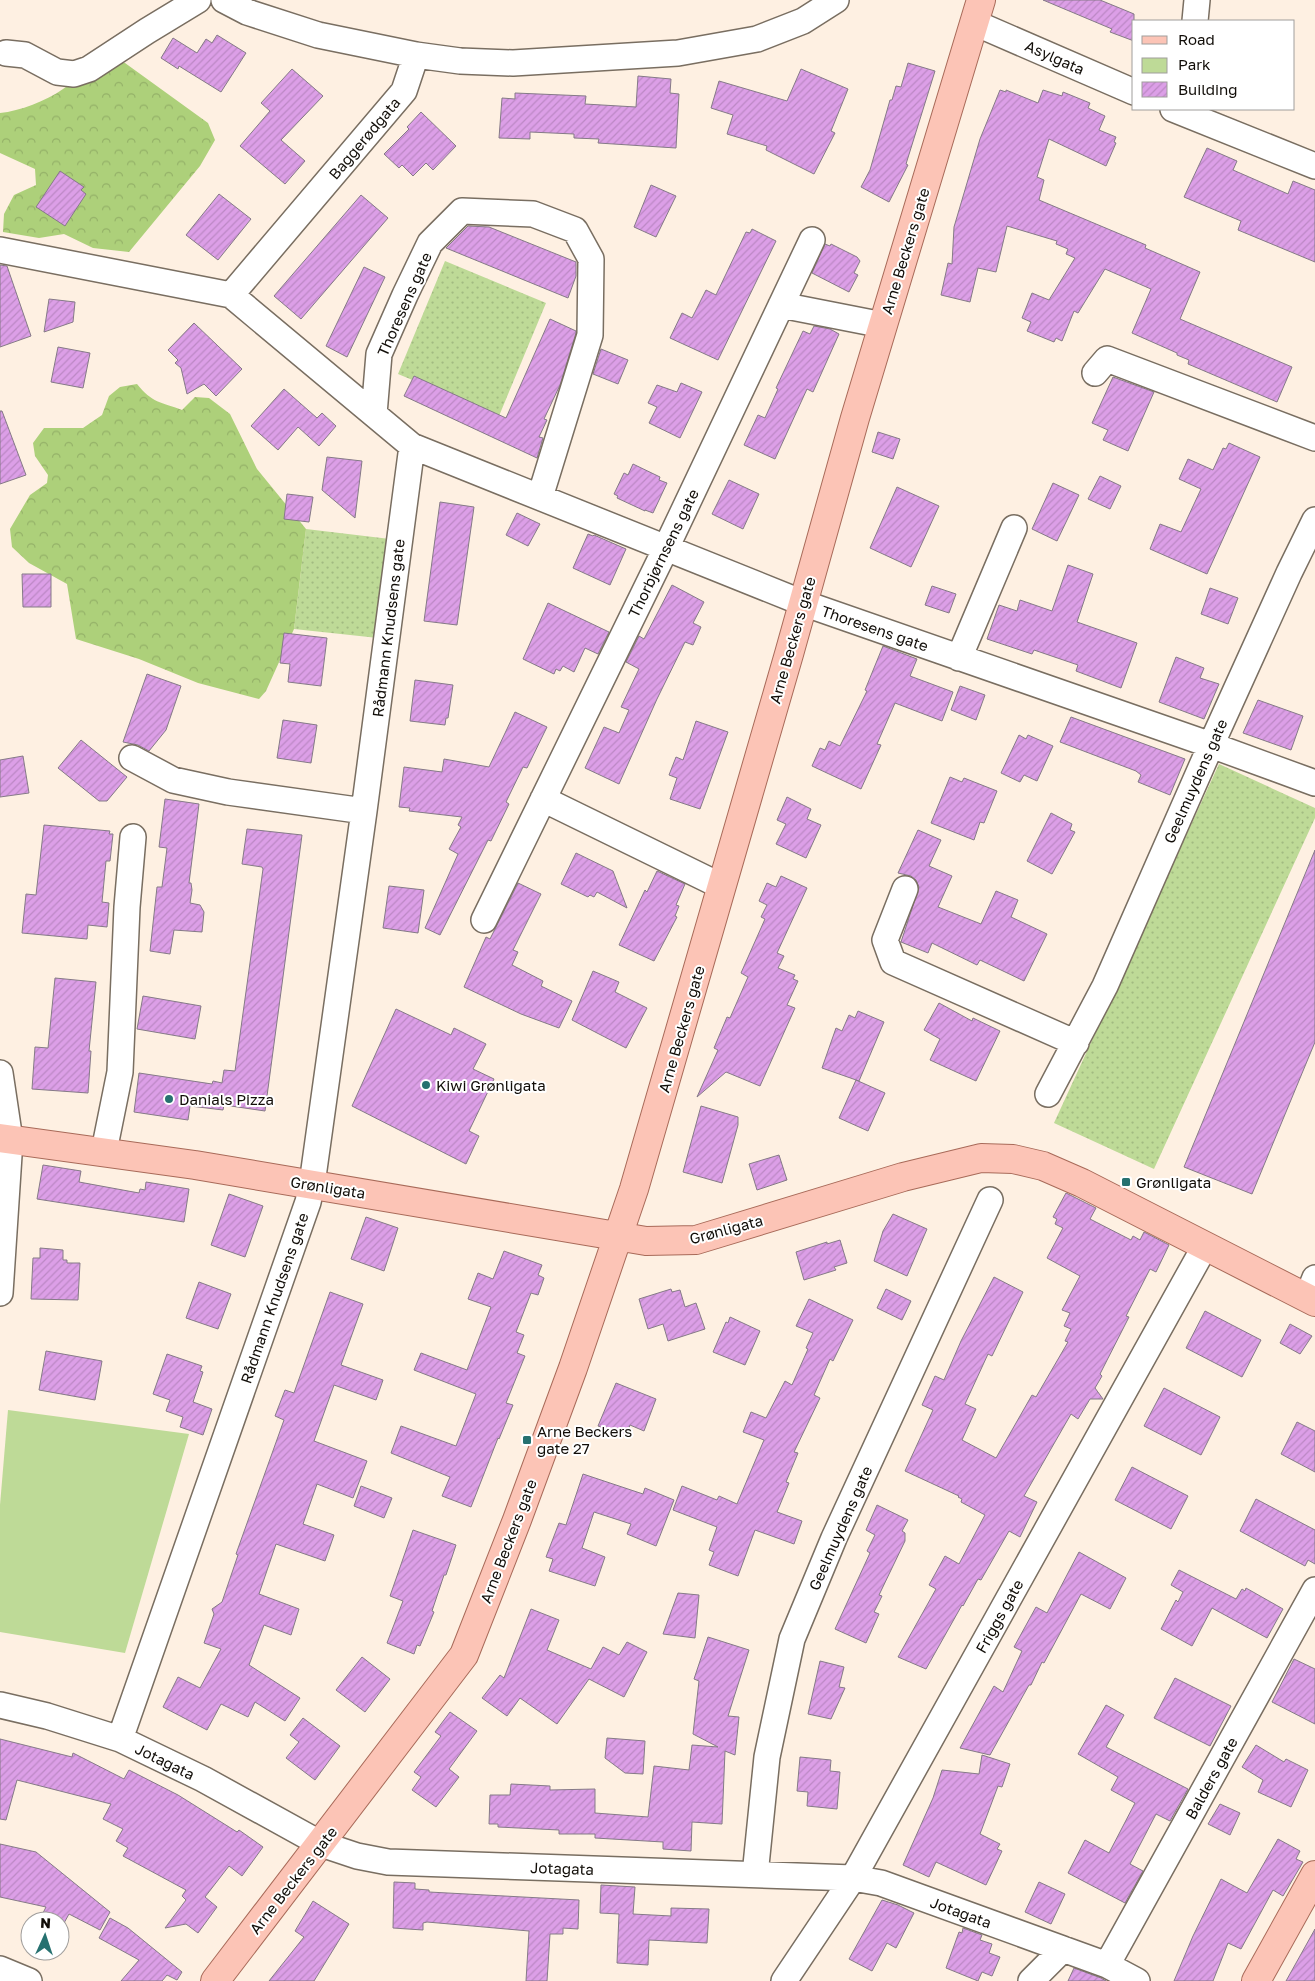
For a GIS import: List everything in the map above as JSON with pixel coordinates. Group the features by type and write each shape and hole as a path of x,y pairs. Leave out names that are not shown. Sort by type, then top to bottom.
{"main road":[{"name":"Arne Beckers gate","path":"215,1981 464,1655 523,1502 619,1236 661,1100 882,325 978,11"},
{"name":"Grønligata","path":"5,1139 312,1184 646,1241 696,1240 903,1177 981,1158 1013,1159 1043,1166 1082,1183 1205,1246 1312,1292"},
{"path":"1256,1981 1315,1875"}],"street":[{"path":"6,53 25,55 57,72 74,74 89,69 198,0"},
{"path":"224,0 247,12 318,35 416,55 460,61 513,63 678,53 757,40 803,21 836,0"},
{"path":"1195,20 1197,0"},
{"name":"Asylgata","path":"978,11 1132,91"},
{"name":"Baggerødgata","path":"231,295 404,91 416,55"},
{"path":"1182,111 1315,166"},
{"name":"Thoresens gate","path":"374,414 379,354 430,244 462,211 533,214 575,230 591,260 590,335 540,497"},
{"name":"Thorbjørnsens gate","path":"484,920 666,548 812,240"},
{"path":"0,250 231,295"},
{"name":"Thoresens gate","path":"231,295 412,446 803,603 1315,783"},
{"path":"781,305 882,325"},
{"path":"1095,373 1107,360 1315,438"},
{"name":"Rådmann Knudsens gate","path":"120,1739 308,1202 364,811 412,446"},
{"name":"Geelmuydens gate","path":"1048,1094 1105,986 1211,745 1315,520"},
{"path":"958,658 1014,528"},
{"path":"132,758 173,780 228,792 364,811"},
{"path":"543,799 721,886"},
{"path":"104,1152 120,1072 127,907 134,837"},
{"path":"905,889 885,940 892,962 1076,1043"},
{"path":"0,1073 5,1139 0,1293"},
{"name":"Geelmuydens gate","path":"755,1875 768,1757 792,1639 834,1538 990,1200"},
{"name":"Friggs gate","path":"784,1981 853,1878 1205,1246"},
{"name":"Balders gate","path":"1107,1965 1315,1590"},
{"name":"Jotagata","path":"0,1705 47,1716 120,1739 202,1779 321,1844 357,1856 388,1862 853,1878 882,1883 1064,1948 1107,1965 1138,1981"},
{"path":"1031,1981 1064,1948"},
{"path":"0,1969 29,1981"}],"green space":[{"path":"101,55 125,63 208,123 215,140 200,166 129,252 93,248 64,234 39,238 3,232 4,214 14,195 36,185 35,169 0,153 0,113 24,108 56,93 73,81"},
{"path":"445,261 546,303 499,416 398,374"},
{"path":"137,384 152,398 182,410 195,397 209,398 230,414 257,469 306,529 294,629 266,691 259,699 198,683 139,659 76,639 67,584 29,563 12,547 10,529 30,495 47,483 48,475 35,456 33,443 44,428 83,428 102,415 109,396 120,387"},
{"path":"306,529 390,539 378,638 294,629"},
{"path":"1219,764 1315,808 1315,818 1154,1169 1054,1123"},
{"path":"8,1410 189,1434 125,1653 0,1632 0,1505"}],"building":[{"path":"1043,0 1100,0 1134,14 1134,20 1132,20 1132,40 1110,32 1112,29"},
{"path":"217,35 246,53 221,92 179,66 178,69 161,58 173,38 197,53 206,39 212,43"},
{"path":"908,63 935,71 906,164 908,165 889,202 861,187 870,170 890,100 892,100 896,86 901,87"},
{"path":"292,69 323,96 281,140 305,161 285,184 240,146 270,111 261,103"},
{"path":"801,69 848,89 831,131 835,133 814,174 766,150 767,146 727,134 733,115 711,108 719,81 787,101"},
{"path":"638,76 671,79 670,93 679,94 676,148 598,143 599,139 574,138 574,134 530,132 530,139 499,138 502,98 515,99 515,93 586,96 585,104 636,107"},
{"path":"1000,90 1006,92 1006,90 1038,103 1043,90 1062,96 1063,92 1090,103 1088,108 1105,116 1099,130 1116,137 1114,142 1116,143 1106,166 1049,139 1037,177 1044,180 1039,200 1146,245 1145,248 1200,272 1180,319 1292,367 1277,402 1188,364 1189,360 1177,355 1177,353 1132,333 1151,289 1105,269 1078,313 1074,311 1062,341 1056,338 1054,342 1027,331 1031,322 1022,318 1032,293 1049,300 1075,258 1066,254 1068,249 1056,244 1057,241 1007,226 996,272 978,268 970,302 941,295 948,263 952,264 954,227 980,139"},
{"path":"421,112 456,146 433,170 426,163 413,176 402,165 399,168 384,154 409,129 407,127"},
{"path":"1207,148 1237,161 1233,170 1288,194 1293,181 1315,190 1315,262 1238,230 1241,221 1184,197"},
{"path":"60,171 84,187 81,190 86,194 65,226 36,207"},
{"path":"651,185 676,196 656,237 634,227"},
{"path":"219,194 251,219 218,260 186,235"},
{"path":"361,195 388,218 301,319 274,296"},
{"path":"468,226 489,227 576,262 576,276 568,298 446,248"},
{"path":"752,229 776,241 718,360 670,338 682,313 692,318 706,290 716,295 746,232 750,233"},
{"path":"825,244 830,246 831,244 857,257 860,261 854,273 858,275 849,292 812,273"},
{"path":"0,265 7,266 31,336 0,347"},
{"path":"364,267 385,277 347,357 326,346"},
{"path":"49,299 75,302 73,322 44,332"},
{"path":"550,319 576,331 576,333 560,385 544,419 547,420 539,437 543,438 537,458 404,396 414,376 506,418"},
{"path":"194,323 242,369 216,396 204,384 187,394 181,368 175,363 178,360 168,350"},
{"path":"814,326 830,329 839,334 813,392 807,389 775,459 744,445 758,415 765,418 778,389 776,388 803,331 810,334"},
{"path":"58,347 90,353 83,388 51,382"},
{"path":"601,349 628,360 618,384 593,374"},
{"path":"1113,377 1154,392 1128,451 1103,440 1108,430 1092,423"},
{"path":"681,383 702,392 680,438 649,423 657,407 648,403 657,385 677,392"},
{"path":"284,389 317,418 322,413 336,426 319,446 298,427 278,450 251,426"},
{"path":"0,411 2,411 26,475 0,484"},
{"path":"878,432 900,439 893,459 872,452"},
{"path":"1229,443 1260,457 1207,574 1150,549 1160,524 1181,532 1201,489 1179,479 1188,459 1213,470 1223,448 1226,449"},
{"path":"327,457 362,461 355,518 322,490"},
{"path":"633,464 660,477 659,480 667,483 653,513 617,498 618,496 614,494 624,473 628,475"},
{"path":"1100,476 1121,486 1110,509 1088,499"},
{"path":"729,480 759,494 743,529 712,514"},
{"path":"1053,483 1079,495 1057,541 1032,529"},
{"path":"897,487 939,506 911,567 870,548"},
{"path":"287,494 313,497 309,522 284,519"},
{"path":"440,502 474,507 457,625 424,621"},
{"path":"517,513 540,524 528,546 506,535"},
{"path":"588,534 626,549 610,585 573,568"},
{"path":"1068,565 1093,574 1077,622 1137,643 1121,688 1076,671 1078,665 1034,650 1032,654 987,639 999,605 1017,611 1020,600 1052,611"},
{"path":"22,574 51,574 51,607 23,607"},
{"path":"672,585 704,602 693,623 701,627 693,645 685,642 619,784 585,768 604,727 619,733 629,710 621,707 639,669 626,662 639,636 644,639"},
{"path":"932,586 956,594 949,613 925,605"},
{"path":"1210,588 1238,598 1228,624 1201,614"},
{"path":"548,603 609,632 598,654 585,648 574,672 563,666 560,671 556,669 554,674 523,659"},
{"path":"284,633 327,638 321,686 288,682 290,664 280,663"},
{"path":"883,646 917,659 910,676 953,692 942,721 895,703 877,744 881,745 861,789 812,766 820,748 825,750 829,741 840,746 867,691 865,690"},
{"path":"1176,657 1204,668 1200,678 1219,684 1204,719 1159,702"},
{"path":"147,674 181,686 166,730 149,751 138,745 123,742"},
{"path":"415,680 453,685 448,718 446,718 445,725 410,721"},
{"path":"960,686 985,695 976,720 951,710"},
{"path":"1258,700 1303,716 1291,750 1243,733"},
{"path":"515,712 547,727 527,768 523,767 506,802 509,804 491,841 488,840 440,935 425,928 458,854 449,849 461,827 458,825 462,817 409,811 410,808 399,807 404,767 442,772 444,759 489,767"},
{"path":"1071,717 1185,759 1170,795 1138,782 1141,775 1136,771 1060,742"},
{"path":"283,720 317,725 311,763 277,758"},
{"path":"696,721 728,732 700,809 670,799 677,778 669,775 676,757 683,760"},
{"path":"1019,735 1026,739 1028,735 1053,746 1037,781 1024,775 1020,782 1001,773"},
{"path":"81,740 127,777 107,801 99,801 58,768"},
{"path":"23,756 29,793 0,797 0,760"},
{"path":"950,777 962,782 964,778 997,791 984,823 980,822 974,840 931,823"},
{"path":"787,797 811,809 807,819 821,825 806,858 776,844 786,824 777,820"},
{"path":"165,799 199,804 189,883 191,883 192,890 190,903 200,905 204,912 202,932 174,930 170,954 150,951 157,887 162,887 167,848 159,847"},
{"path":"1051,813 1072,824 1070,830 1075,832 1052,874 1027,861"},
{"path":"44,825 110,831 109,834 113,834 110,861 106,861 102,902 109,903 107,927 88,925 87,939 22,933 26,894 36,895"},
{"path":"247,829 302,835 265,1111 224,1105 223,1110 190,1106 188,1120 134,1112 139,1073 212,1084 213,1081 222,1083 224,1070 235,1071 263,869 262,867 242,864"},
{"path":"918,830 941,840 929,866 952,876 938,907 981,924 996,891 1018,900 1011,917 1047,934 1024,981 980,960 977,965 932,943 928,953 901,942 919,887 916,880 911,876 898,873"},
{"path":"1315,850 1315,1042 1252,1194 1184,1167"},
{"path":"576,853 613,871 627,908 597,892 594,897 590,895 588,897 561,884"},
{"path":"657,871 685,884 676,905 679,906 675,916 677,917 654,961 619,945 645,890 647,892"},
{"path":"781,876 807,888 777,953 784,956 778,968 795,975 793,979 798,981 787,1005 795,1008 760,1086 726,1072 697,1097 718,1050 714,1048 727,1017 730,1018 748,977 741,973 765,919 761,917 767,905 759,901 767,883 776,887"},
{"path":"518,883 541,894 513,950 518,952 512,965 543,981 541,986 572,1001 559,1028 521,1014 464,987 486,937 490,939"},
{"path":"389,886 424,890 418,933 383,928"},
{"path":"593,971 619,982 615,992 647,1008 626,1048 572,1020"},
{"path":"55,978 96,982 89,1051 91,1051 88,1093 32,1089 35,1047 48,1048"},
{"path":"143,996 201,1006 195,1039 137,1029"},
{"path":"939,1003 972,1021 973,1018 1000,1031 976,1081 930,1060 940,1039 924,1030"},
{"path":"396,1009 451,1035 454,1028 486,1044 473,1069 494,1079 469,1131 479,1136 466,1164 352,1106"},
{"path":"858,1011 884,1022 859,1081 822,1068 836,1028 842,1031 849,1015 855,1018"},
{"path":"856,1080 885,1093 868,1131 839,1118"},
{"path":"701,1106 738,1117 738,1125 722,1183 683,1172"},
{"path":"779,1155 787,1180 757,1190 749,1164"},
{"path":"43,1165 81,1171 79,1182 139,1193 140,1189 145,1190 146,1182 189,1189 184,1222 37,1199"},
{"path":"1066,1193 1096,1208 1090,1219 1131,1240 1133,1236 1140,1240 1144,1232 1169,1245 1156,1272 1150,1269 1126,1316 1129,1317 1100,1374 1102,1376 1095,1388 1103,1399 1090,1399 1078,1419 1071,1414 1024,1496 1037,1502 1020,1537 1009,1531 981,1580 978,1579 962,1605 926,1669 898,1657 936,1589 929,1585 945,1556 959,1564 985,1515 961,1502 962,1499 959,1496 905,1471 933,1410 922,1405 935,1376 944,1380 961,1341 994,1277 1023,1292 992,1356 988,1354 965,1404 976,1409 962,1440 996,1458 1032,1395 1036,1397 1068,1342 1065,1341 1071,1329 1064,1326 1070,1313 1062,1310 1080,1276 1047,1258 1063,1228 1055,1224 1057,1219 1053,1217"},
{"path":"229,1194 263,1206 245,1257 211,1245"},
{"path":"893,1214 927,1229 907,1276 874,1261 883,1231"},
{"path":"366,1217 398,1228 384,1271 351,1259"},
{"path":"840,1240 847,1263 834,1267 836,1270 804,1280 796,1252"},
{"path":"40,1248 63,1250 63,1260 67,1260 67,1263 80,1263 78,1300 31,1299 33,1258 40,1258"},
{"path":"504,1251 542,1265 538,1275 544,1278 538,1295 531,1293 516,1332 524,1335 517,1353 525,1356 506,1403 513,1405 471,1507 442,1496 450,1477 391,1453 401,1426 456,1446 476,1394 414,1370 421,1353 467,1370 491,1307 468,1299 478,1273 493,1279"},
{"path":"199,1282 231,1294 218,1329 186,1318"},
{"path":"671,1289 672,1292 680,1290 685,1307 696,1303 705,1329 668,1341 663,1324 648,1329 639,1299"},
{"path":"886,1289 911,1301 902,1320 877,1308"},
{"path":"330,1292 363,1304 341,1365 383,1380 376,1400 334,1385 314,1441 367,1461 353,1498 317,1484 303,1524 334,1535 325,1561 276,1544 259,1594 299,1609 291,1635 264,1625 249,1665 300,1698 285,1721 255,1702 248,1717 221,1704 207,1730 163,1707 178,1677 200,1688 221,1649 204,1643 214,1614 212,1609 222,1602 238,1555 236,1554 284,1420 275,1416 285,1390 294,1393"},
{"path":"809,1299 853,1320 833,1361 830,1359 814,1395 820,1398 794,1452 798,1453 786,1482 789,1483 777,1512 802,1521 794,1544 755,1530 738,1576 709,1565 714,1552 709,1550 717,1527 673,1510 682,1486 717,1500 719,1496 737,1504 764,1440 743,1432 751,1412 766,1418 785,1381 792,1385 813,1333 796,1326"},
{"path":"1205,1311 1261,1340 1242,1377 1186,1348"},
{"path":"730,1317 760,1331 745,1365 713,1352"},
{"path":"1290,1324 1312,1336 1300,1354 1280,1343"},
{"path":"46,1351 102,1361 95,1400 39,1390"},
{"path":"167,1354 202,1366 200,1371 203,1372 193,1402 212,1409 203,1435 180,1427 183,1417 166,1411 170,1400 153,1394"},
{"path":"616,1383 656,1399 644,1431 630,1425 626,1436 598,1426"},
{"path":"1164,1388 1220,1417 1201,1455 1144,1426"},
{"path":"1297,1422 1315,1431 1315,1472 1281,1454"},
{"path":"1132,1467 1188,1496 1171,1529 1115,1500"},
{"path":"583,1474 643,1494 645,1488 674,1500 656,1546 627,1534 631,1524 594,1512 582,1548 605,1557 595,1586 549,1571 553,1559 546,1557 559,1523 566,1525"},
{"path":"361,1486 392,1498 384,1518 354,1506"},
{"path":"1256,1499 1315,1530 1315,1564 1308,1560 1305,1566 1240,1531"},
{"path":"877,1505 908,1520 902,1531 905,1533 905,1541 879,1595 882,1596 874,1612 879,1614 866,1643 835,1629 870,1553 867,1551 875,1535 866,1530"},
{"path":"413,1530 456,1545 432,1611 434,1612 420,1646 417,1645 414,1654 387,1643 403,1601 390,1596"},
{"path":"1079,1552 1126,1578 1110,1609 1081,1594 1044,1663 1042,1662 1031,1685 1029,1685 990,1755 960,1748 994,1686 1003,1692 1022,1651 1014,1647 1036,1607 1047,1613"},
{"path":"1179,1570 1236,1599 1242,1589 1245,1591 1246,1588 1283,1609 1267,1638 1212,1608 1192,1646 1161,1629 1176,1600 1178,1602 1183,1592 1171,1585"},
{"path":"678,1593 699,1595 695,1638 663,1634"},
{"path":"531,1609 559,1620 547,1650 591,1669 603,1647 619,1655 627,1642 647,1652 624,1697 589,1679 557,1724 520,1698 507,1716 482,1698 500,1675 504,1678"},
{"path":"708,1637 749,1650 728,1716 739,1717 735,1755 725,1751 722,1824 692,1822 691,1851 663,1849 663,1842 595,1838 595,1834 559,1834 559,1830 498,1827 498,1824 489,1824 490,1795 510,1795 511,1784 550,1786 550,1790 595,1789 595,1813 648,1817 654,1766 689,1770 692,1745 718,1747 693,1734 699,1681 694,1679"},
{"path":"362,1657 390,1679 365,1712 336,1690"},
{"path":"1294,1659 1315,1669 1315,1724 1272,1702"},
{"path":"820,1661 844,1667 839,1687 845,1688 831,1719 808,1714"},
{"path":"1175,1678 1231,1706 1210,1746 1154,1718"},
{"path":"1106,1705 1124,1715 1106,1747 1188,1789 1170,1821 1156,1814 1130,1864 1143,1871 1125,1903 1068,1873 1085,1840 1109,1853 1135,1803 1111,1790 1118,1777 1078,1754"},
{"path":"450,1712 477,1731 449,1769 459,1777 436,1807 412,1790 421,1777 414,1772 441,1736 435,1732"},
{"path":"303,1718 340,1746 315,1780 286,1758 299,1742 290,1735"},
{"path":"607,1738 645,1741 643,1774 625,1773 605,1758"},
{"path":"0,1739 72,1757 73,1753 124,1779 129,1770 178,1795 237,1832 239,1830 263,1847 242,1876 229,1866 205,1897 217,1907 198,1933 186,1924 165,1928 186,1900 182,1896 186,1890 123,1856 128,1848 116,1841 123,1829 103,1819 111,1804 17,1780 6,1820 0,1819"},
{"path":"1256,1745 1284,1762 1286,1759 1308,1770 1291,1807 1258,1792 1263,1780 1242,1767"},
{"path":"982,1755 1010,1764 1002,1787 998,1786 980,1834 1000,1844 997,1849 1002,1851 986,1885 936,1862 929,1877 903,1865 933,1798 942,1770 979,1774"},
{"path":"800,1757 831,1760 830,1771 840,1772 837,1809 807,1806 808,1792 797,1791"},
{"path":"1220,1804 1240,1813 1230,1835 1208,1824"},
{"path":"1278,1839 1300,1851 1296,1859 1303,1862 1283,1896 1273,1890 1241,1949 1228,1943 1213,1981 1174,1981 1193,1936 1221,1879 1247,1893"},
{"path":"0,1844 36,1852 110,1912 100,1930 70,1915 70,1911 44,1911 46,1907 0,1897"},
{"path":"394,1882 415,1883 415,1889 429,1890 429,1892 579,1900 578,1929 563,1928 563,1934 550,1934 547,1981 526,1981 529,1931 427,1922 423,1923 423,1930 393,1928"},
{"path":"1039,1882 1065,1894 1051,1924 1025,1912"},
{"path":"601,1885 635,1887 633,1914 671,1916 671,1908 709,1909 707,1943 649,1940 648,1965 617,1963 619,1914 600,1913"},
{"path":"882,1900 914,1913 896,1948 887,1943 872,1971 849,1959"},
{"path":"313,1901 349,1924 314,1981 269,1981 304,1937 295,1931"},
{"path":"110,1918 128,1928 182,1972 177,1980 167,1975 162,1981 121,1981 139,1960 99,1938"},
{"path":"963,1928 982,1935 980,1940 992,1944 989,1953 1000,1957 992,1976 982,1972 978,1981 946,1968 959,1932 962,1933"},
{"path":"1315,1929 1315,1981 1286,1981"},
{"path":"1074,1968 1101,1978 1106,1981 1068,1981"}],"place":[{"name":"Kiwi Grønligata","path":"426,1085"},
{"name":"Danials Pizza","path":"169,1099"},
{"name":"Grønligata","path":"1126,1182"},
{"name":"Arne Beckers gate 27","path":"527,1440"}]}
